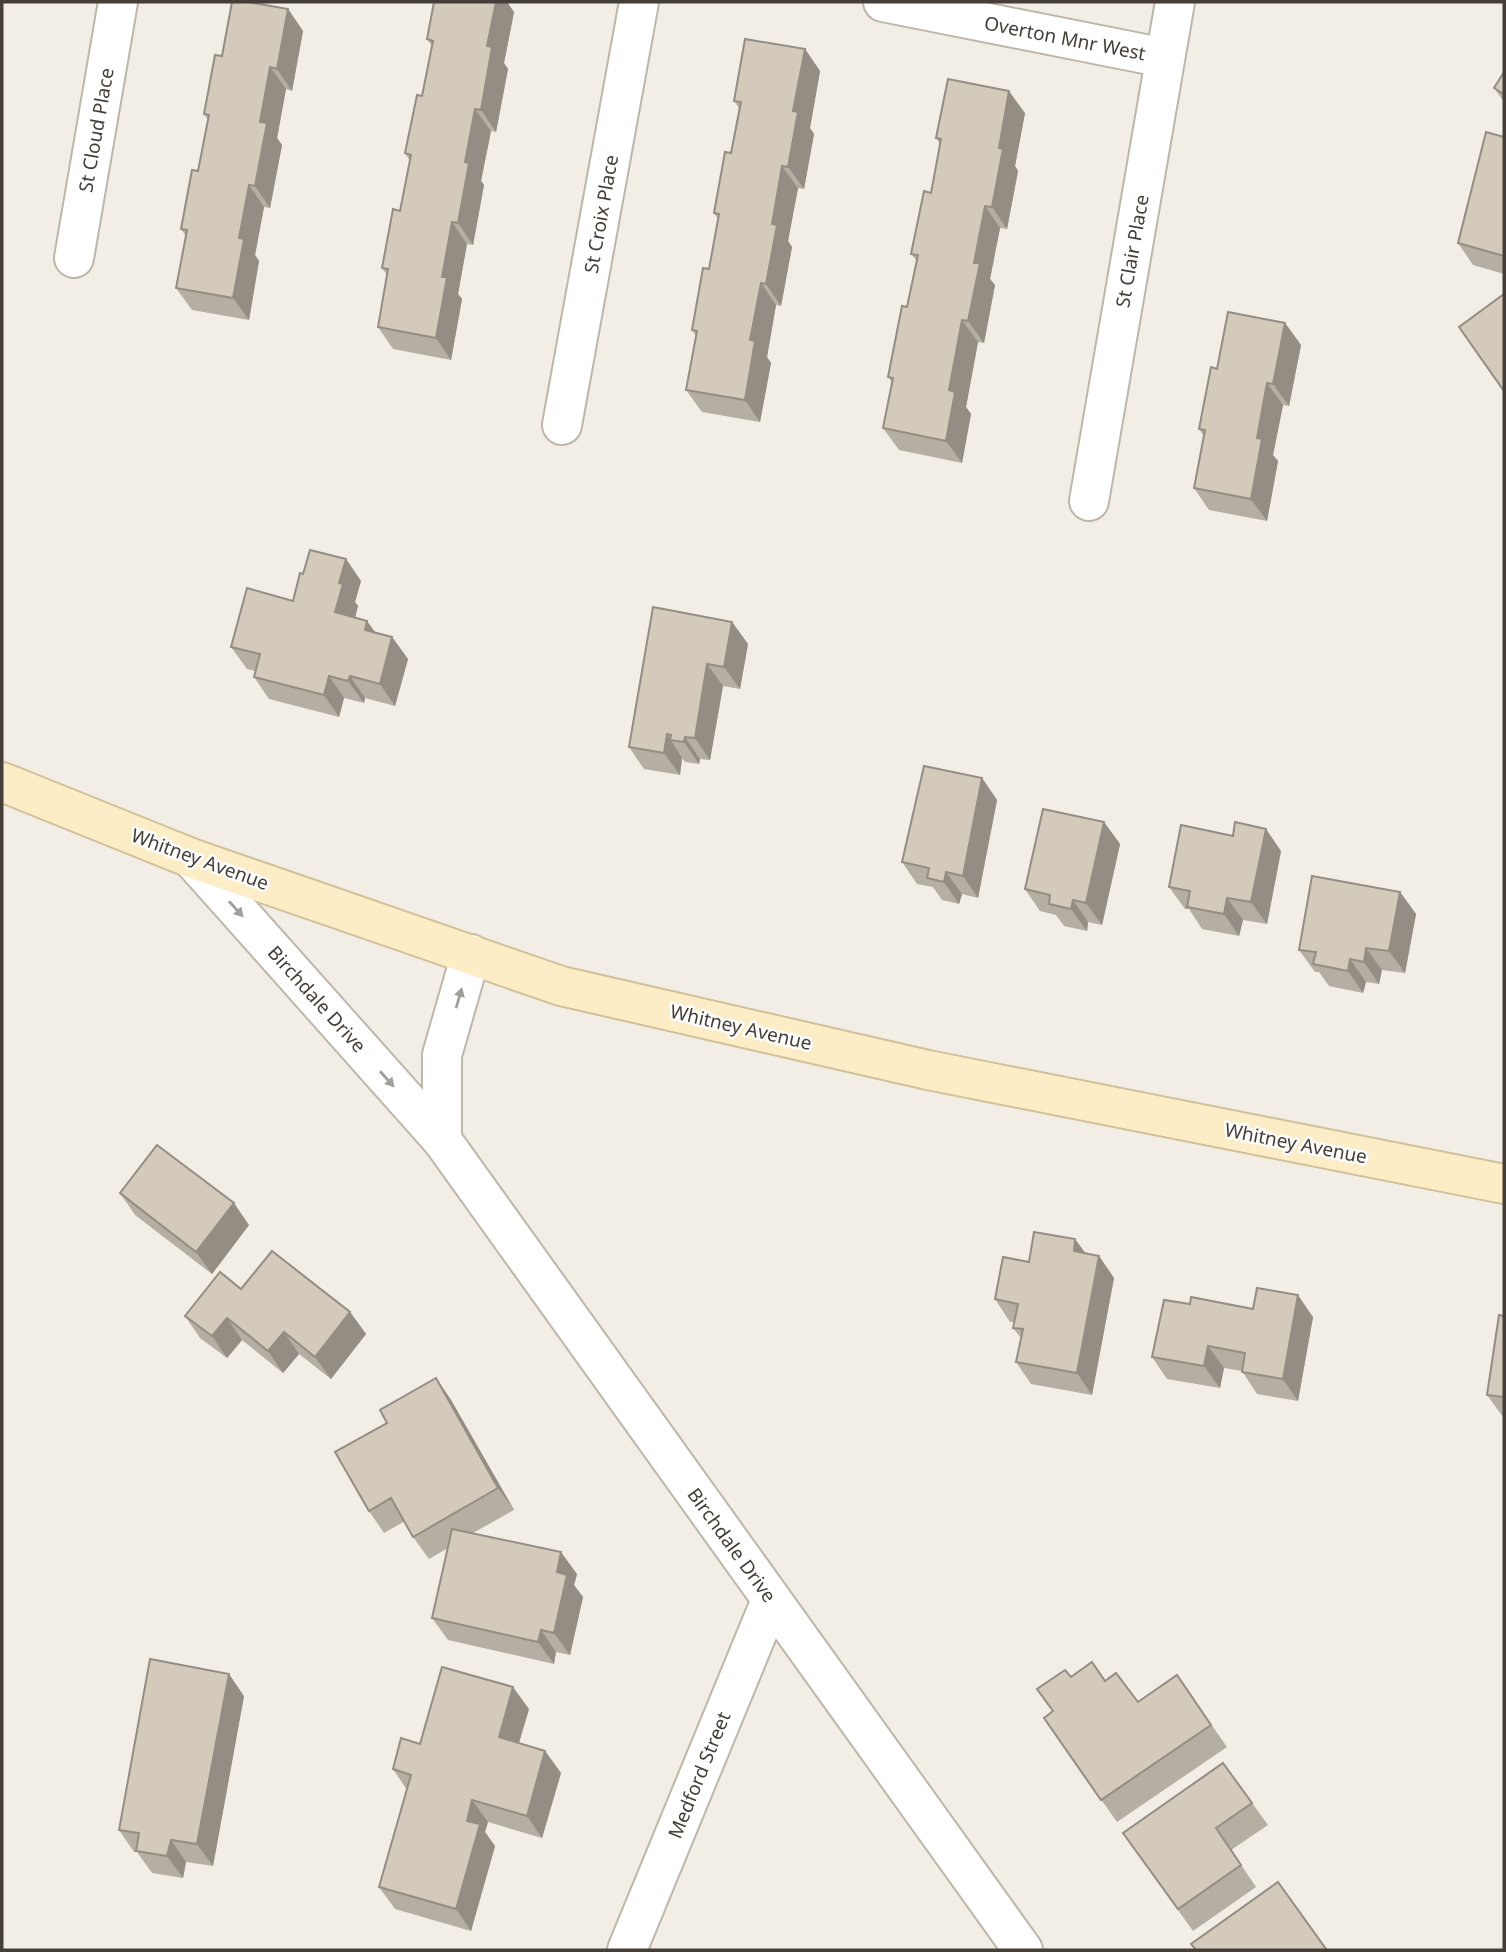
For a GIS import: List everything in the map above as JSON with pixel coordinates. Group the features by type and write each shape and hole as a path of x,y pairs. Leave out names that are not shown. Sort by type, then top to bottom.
{"main road":[{"name":"Whitney Avenue","path":"2,782 191,858 561,986 928,1070 1504,1184"}],"street":[{"name":"St Cloud Place","path":"74,258 118,2"},
{"name":"St Croix Place","path":"562,425 639,2"},
{"name":"Overton Mnr West","path":"883,2 1165,58"},
{"name":"St Clair Place","path":"1089,501 1175,2"},
{"name":"Birchdale Drive","path":"191,858 442,1140 1023,1950"},
{"path":"442,1140 442,1055 471,954"},
{"name":"Medford Street","path":"627,1950 771,1600"}],"building":[{"path":"232,2 288,9 277,69 270,67 260,122 267,123 255,186 249,185 239,238 244,239 233,298 176,288 187,230 181,229 192,170 198,171 209,115 204,114 215,55 222,56"},
{"path":"434,2 496,2 487,46 492,47 481,110 475,109 458,223 452,222 442,277 447,277 436,338 378,327 388,269 382,268 393,209 400,211 411,155 405,153 417,95 422,96 433,41 427,39"},
{"path":"745,39 805,49 793,111 798,112 788,167 782,166 772,224 777,225 766,284 761,283 750,340 755,341 745,400 686,390 697,331 692,330 703,268 709,269 719,214 714,213 725,152 731,153 741,102 734,101"},
{"path":"1504,72 1504,94 1494,88"},
{"path":"948,79 1009,91 999,148 1003,149 992,207 985,206 974,263 980,263 968,321 962,320 949,390 955,392 946,441 883,428 893,378 888,377 902,306 907,307 918,255 911,254 924,191 931,193 941,139 936,138"},
{"path":"1486,132 1504,137 1504,256 1458,243"},
{"path":"1504,294 1504,391 1459,327"},
{"path":"1228,312 1285,323 1273,384 1267,383 1257,438 1262,439 1251,499 1194,488 1205,430 1199,429 1211,367 1217,369"},
{"path":"310,550 346,559 339,583 343,584 335,612 367,621 365,630 392,637 380,684 350,676 348,681 329,676 324,695 254,677 260,654 231,647 247,588 293,601 300,573 303,574"},
{"path":"653,607 732,622 724,667 707,664 695,738 685,737 684,742 670,740 671,735 667,734 664,753 629,747"},
{"path":"924,766 982,778 963,876 946,872 944,882 927,878 929,868 902,862"},
{"path":"1043,809 1104,822 1086,903 1073,900 1071,909 1049,904 1050,895 1025,889"},
{"path":"1235,822 1266,829 1251,902 1227,898 1224,914 1187,907 1190,891 1169,887 1181,825 1233,836"},
{"path":"1312,876 1400,892 1389,951 1366,948 1364,962 1350,959 1348,971 1313,964 1316,952 1299,950"},
{"path":"157,1145 234,1203 196,1252 120,1193"},
{"path":"1034,1232 1075,1239 1074,1251 1099,1256 1077,1373 1016,1362 1023,1329 1013,1328 1018,1304 995,1299 1003,1257 1029,1262"},
{"path":"272,1251 350,1312 315,1357 284,1332 268,1351 227,1318 212,1336 185,1316 220,1272 241,1289"},
{"path":"1257,1288 1298,1295 1283,1379 1242,1372 1245,1353 1208,1346 1204,1366 1152,1357 1164,1300 1190,1304 1191,1297 1253,1309"},
{"path":"1499,1315 1504,1316 1504,1397 1487,1395"},
{"path":"436,1378 498,1488 413,1537 391,1498 369,1511 335,1452 387,1423 380,1410"},
{"path":"452,1529 561,1552 557,1572 567,1575 554,1633 541,1630 538,1642 432,1618"},
{"path":"150,1659 229,1674 197,1844 171,1840 167,1856 136,1851 139,1833 119,1830"},
{"path":"1092,1662 1105,1681 1116,1673 1138,1702 1177,1675 1211,1725 1101,1800 1044,1718 1053,1711 1037,1689 1065,1670 1071,1677"},
{"path":"442,1667 513,1687 499,1737 545,1751 527,1816 472,1800 467,1821 480,1824 456,1909 379,1887 411,1775 393,1769 401,1738 420,1744"},
{"path":"1223,1763 1252,1803 1216,1828 1241,1865 1178,1909 1123,1833"},
{"path":"1278,1882 1326,1949 1196,1950 1191,1944"}]}
